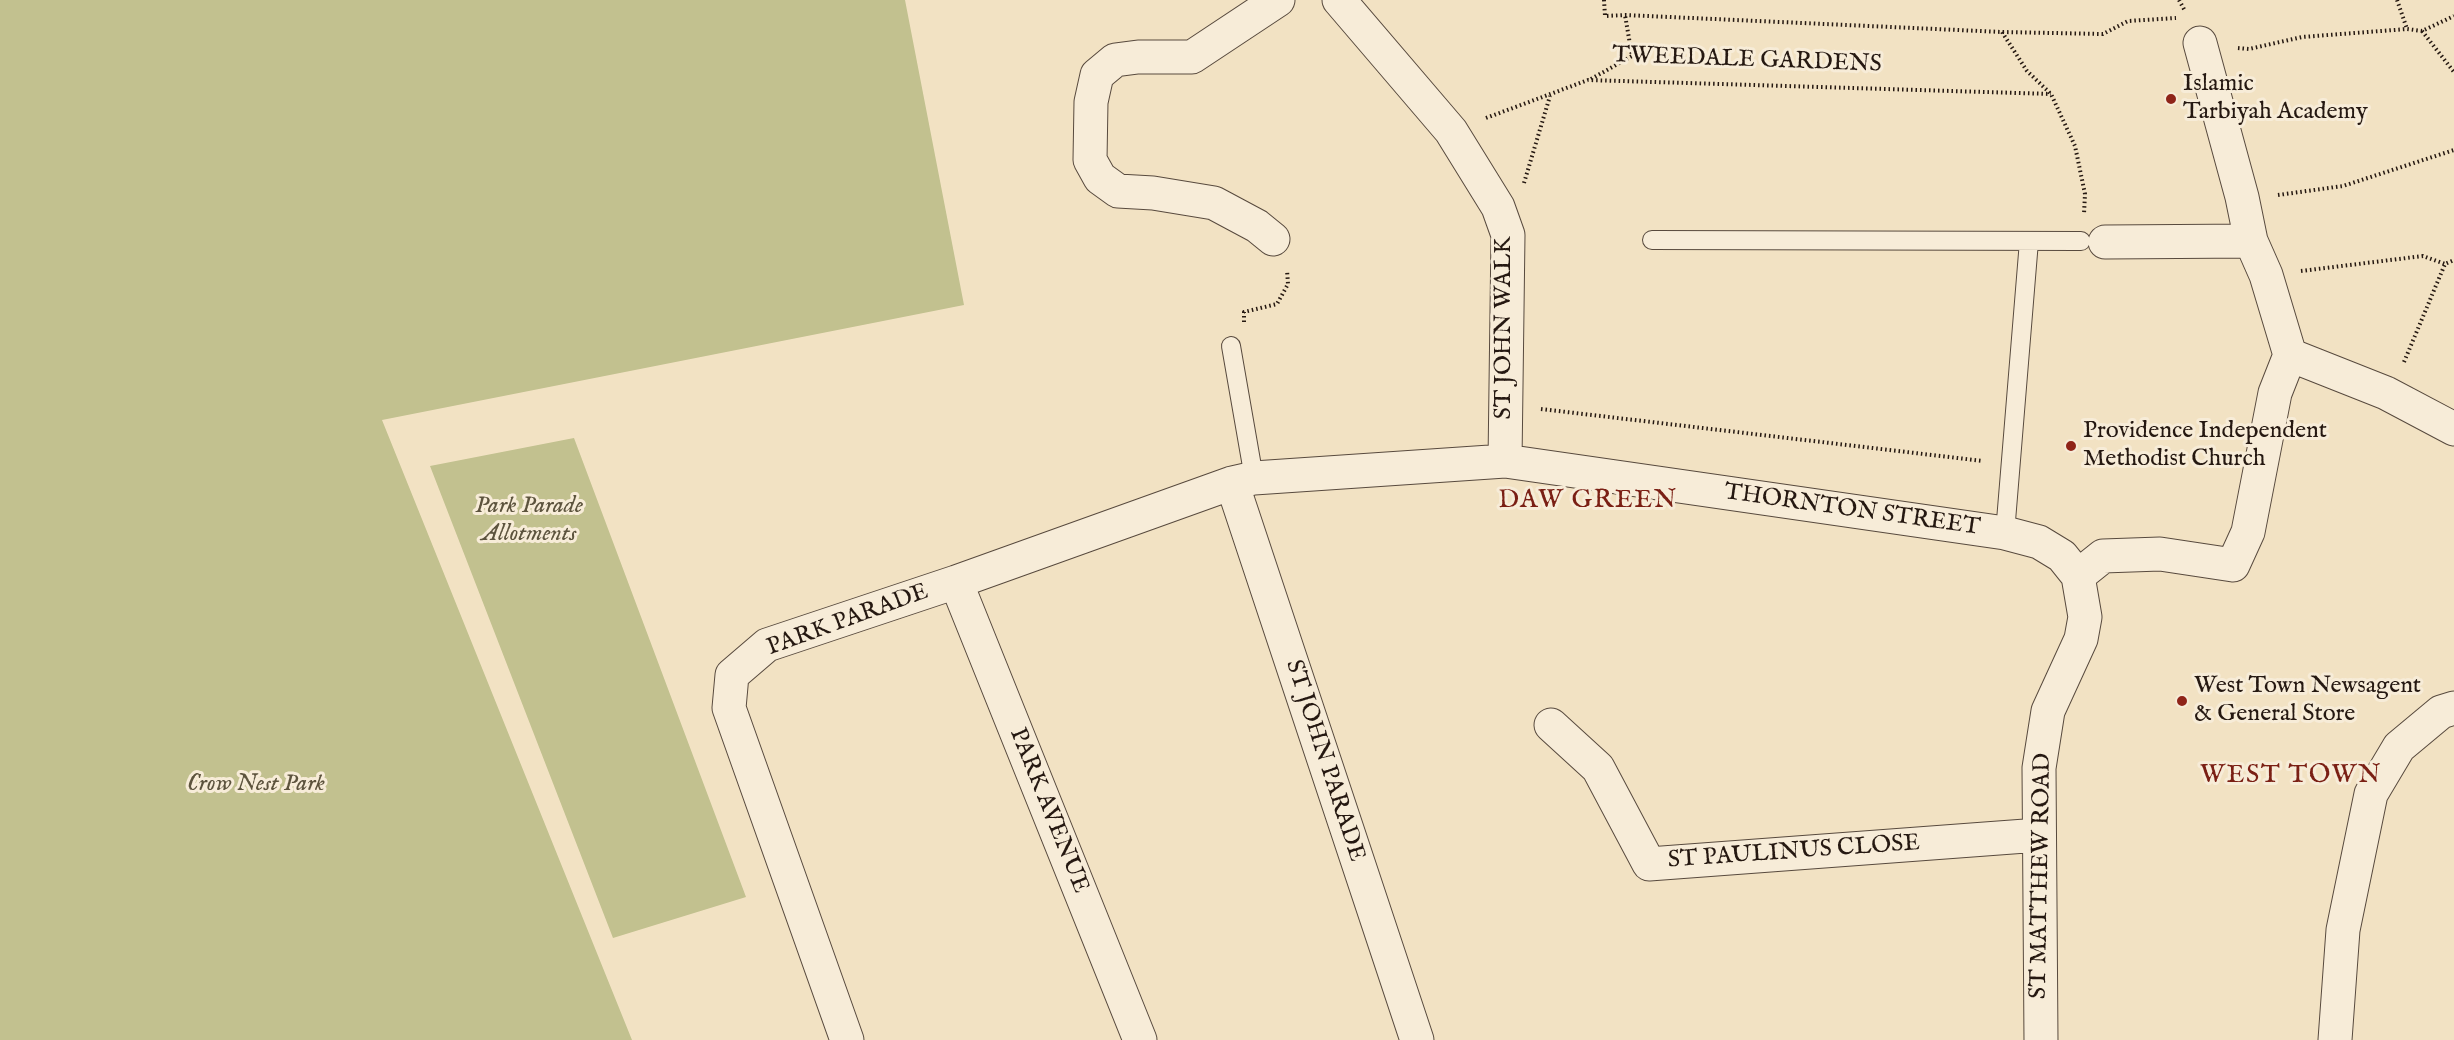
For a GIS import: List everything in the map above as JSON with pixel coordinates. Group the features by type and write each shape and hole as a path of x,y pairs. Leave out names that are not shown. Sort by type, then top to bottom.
{"street":[{"path":"1273,239 1257,226 1214,203 1153,193 1118,191 1100,178 1090,160 1090,137 1091,102 1097,75 1115,60 1138,57 1192,57 1278,0"},
{"name":"ST JOHN WALK","path":"1339,0 1450,131 1498,207 1508,235 1505,461"},
{"path":"2078,576 2103,556 2160,554 2233,565 2248,532 2275,393 2290,355 2266,275 2251,241 2242,197 2200,43"},
{"path":"2093,242 2251,241"},
{"path":"2290,355 2386,393 2454,429"},
{"name":"THORNTON STREET","path":"1243,480 1505,461 2005,532 2039,542 2062,556 2078,576"},
{"name":"PARK PARADE","path":"847,1040 729,708 732,675 768,645 956,582 1243,480"},
{"name":"ST JOHN PARADE","path":"1243,480 1417,1040"},
{"name":"ST MATTHEW ROAD","path":"2041,1040 2039,768 2048,711 2081,639 2085,617 2078,576"},
{"name":"PARK AVENUE","path":"956,582 1140,1040"},
{"path":"2335,1040 2343,930 2371,794 2399,747 2441,712 2454,708"},
{"name":"ST PAULINUS CLOSE","path":"1551,725 1598,768 1649,864 2039,835"}],"lane":[{"path":"1652,240 2093,242"},
{"path":"2005,532 2029,241"},
{"path":"1231,346 1243,480"}],"path":[{"path":"1604,0 1605,16 1625,15 2002,32 2103,34 2128,21 2179,18"},
{"path":"2397,0 2407,29"},
{"path":"1588,80 1607,72 1632,56 1625,15"},
{"path":"2200,43 2249,49 2302,37 2407,29 2422,32 2454,16"},
{"path":"2002,32 2027,71 2051,94 2075,146 2093,242"},
{"path":"2422,32 2454,72"},
{"name":"TWEEDALE GARDENS","path":"1450,131 1550,96 1588,80 2051,94"},
{"path":"1508,235 1550,96"},
{"path":"2242,197 2293,195 2343,186 2454,150"},
{"path":"1231,346 1243,346 1244,312 1277,304 1288,284 1287,258 1273,239"},
{"path":"2266,275 2423,256 2445,264"},
{"path":"2386,393 2401,370 2445,264 2454,260"},
{"path":"1506,405 2011,465"}],"green space":[{"name":"Crow Nest Park","path":"0,0 905,0 964,305 382,420 632,1040 0,1040"},
{"name":"Park Parade Allotments","path":"574,438 746,897 613,938 430,466"}],"place":[{"name":"Islamic Tarbiyah Academy","path":"2171,99"},
{"name":"Providence Independent Methodist Church","path":"2071,446"},
{"name":"West Town Newsagent & General Store","path":"2182,701"}],"district":[{"name":"DAW GREEN","path":"1588,502"},
{"name":"WEST TOWN","path":"2291,777"}]}
